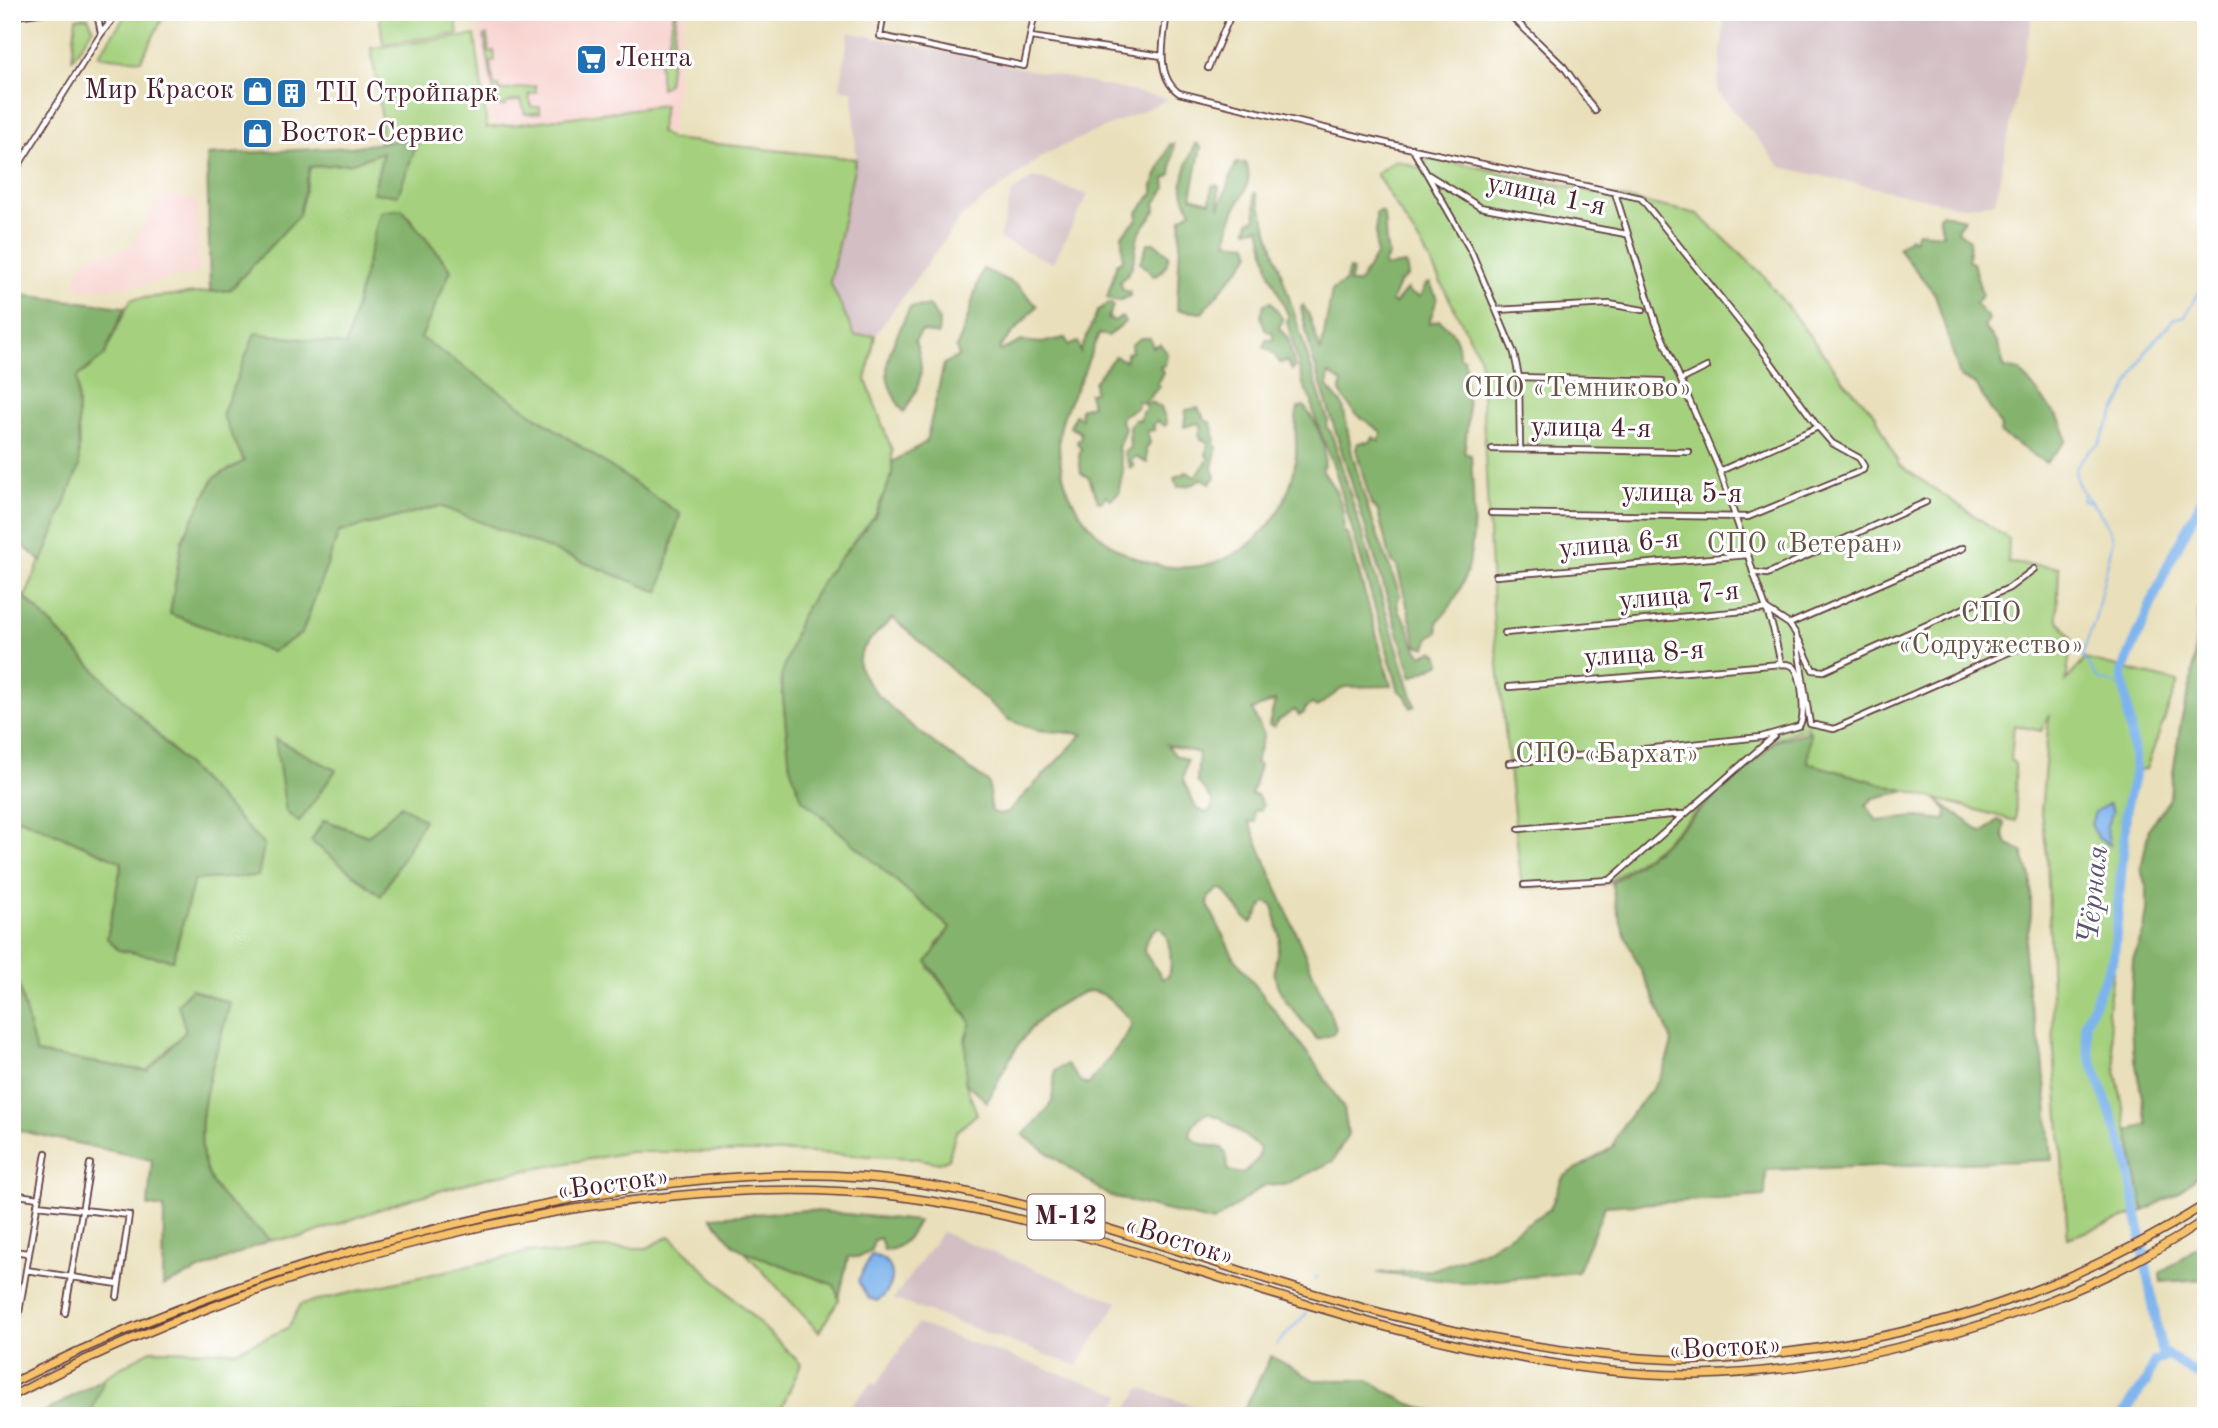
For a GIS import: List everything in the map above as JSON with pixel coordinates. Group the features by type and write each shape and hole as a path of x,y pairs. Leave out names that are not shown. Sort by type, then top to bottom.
{"highway":[{"name":"«Восток»","path":"12,1383 138,1324 408,1234 520,1208 626,1188 738,1177 809,1175 916,1183 1084,1222 1423,1324 1548,1349 1693,1361 1756,1356 1910,1330 2044,1287 2122,1252 2206,1204"},
{"name":"«Восток»","path":"12,1396 93,1356 175,1321 350,1263 525,1219 632,1202 721,1193 889,1195 990,1212 1073,1232 1417,1334 1549,1362 1646,1374 1751,1371 1861,1356 2007,1318 2095,1283 2206,1219"}],"street":[{"path":"12,16 42,12"},
{"path":"92,12 98,18 101,34"},
{"path":"108,23 110,12"},
{"path":"12,176 108,23 118,12"},
{"path":"884,12 880,36 1024,66 1035,14 1020,12"},
{"path":"1167,12 1162,56 1166,77 1179,93 1641,198 1773,365 1818,427 1720,471"},
{"path":"1208,68 1232,12"},
{"path":"1507,12 1564,67 1595,111"},
{"path":"1031,37 1162,56"},
{"path":"1412,148 1468,245 1514,353 1519,377 1520,449"},
{"name":"улица 1-я","path":"1424,172 1480,207 1626,234"},
{"path":"1509,763 1774,735 1792,731 1803,722 1797,672 1790,664 1781,664 1766,609 1720,471 1656,323 1615,193"},
{"path":"1496,310 1609,304 1643,310"},
{"path":"1681,380 1707,367"},
{"path":"1519,377 1662,381"},
{"name":"улица 5-я","path":"1491,513 1735,517 1756,515 1863,470 1863,461 1832,443 1818,427"},
{"name":"улица 4-я","path":"1492,449 1689,452"},
{"path":"1754,572 1760,575 1776,571 1926,502"},
{"path":"1788,624 1963,548"},
{"name":"улица 6-я","path":"1496,576 1748,555"},
{"name":"улица 7-я","path":"1504,633 1766,609 1788,624 1796,634 1813,670 1824,671 2010,588 2034,569"},
{"path":"1796,634 1810,724 1842,727 1935,682 2034,641"},
{"name":"улица 8-я","path":"1509,687 1781,664"},
{"path":"1524,885 1610,880 1774,735"},
{"path":"1519,829 1682,814"},
{"path":"14,1342 15,1316 26,1270 46,1153"},
{"path":"65,1313 90,1164"},
{"path":"12,1194 38,1198"},
{"path":"37,1205 129,1216 117,1297"},
{"path":"12,1251 29,1253"},
{"path":"26,1270 118,1284"}],"shaded area":[{"path":"475,12 686,12 682,27 671,136 662,127 665,104 503,124 490,121"},
{"path":"1725,12 2033,12 1995,202 1962,207 1781,167 1717,91"},
{"path":"849,32 1169,99 1047,153 962,216 875,335 855,336 830,282 856,159 853,90 840,89"},
{"path":"1034,177 1088,195 1053,263 999,239 1012,192"},
{"path":"162,194 197,200 199,272 142,285 78,290 76,274 89,255 129,249"},
{"path":"942,1232 1118,1302 1077,1366 893,1299"},
{"path":"917,1324 1122,1395 1108,1416 858,1416 849,1408 872,1383 876,1385"},
{"path":"1140,1388 1200,1408 1209,1416 1123,1416"}],"green space":[{"path":"128,12 166,12 141,60 98,56"},
{"path":"379,12 455,12 458,34 383,44"},
{"path":"674,12 677,12 668,84 661,88 659,58 654,59 654,52 667,50"},
{"path":"88,17 93,28 72,60 76,18"},
{"path":"475,35 487,128 664,105 660,132 671,139 856,159 830,282 855,336 875,335 866,380 892,451 892,475 875,516 827,574 800,618 781,678 790,766 950,928 937,944 929,968 971,1022 965,1038 968,1064 965,1082 977,1114 956,1132 948,1159 939,1163 914,1158 790,1152 630,1152 489,1177 397,1203 303,1237 270,1240 220,1194 206,1167 202,1145 205,1096 230,1003 178,1004 186,1031 147,1071 35,1053 13,963 15,906 12,901 12,824 19,818 122,862 107,938 194,880 264,845 25,597 79,467 77,376 104,355 131,299 230,290 299,215 310,167 352,163 419,138 380,143 381,114 371,48","holes":["380,213 424,235 451,270 420,338 680,515 659,592 440,506 339,532 302,633 214,478 244,461 346,346","324,820 368,836 311,841"]},
{"path":"487,35 489,52 494,51 495,61 490,62 494,86 499,86 500,91 536,86 536,93 529,94 531,107 540,107 540,113 525,114 521,100 509,102 504,106 496,105 484,36"},
{"path":"419,138 398,195 373,193 383,152 352,163 310,167 299,215 230,290 210,292 207,155 350,147"},
{"path":"1196,143 1201,147 1191,197 1210,202 1212,186 1216,185 1219,187 1219,208 1236,163 1246,163 1246,187 1232,217 1227,242 1248,244 1251,254 1202,313 1177,310 1181,218 1191,211 1183,193 1183,177"},
{"path":"1170,144 1174,144 1171,174 1165,179 1166,188 1155,203 1156,210 1138,236 1129,273 1120,281 1123,290 1130,292 1130,296 1118,301 1107,298 1117,264 1123,260 1122,235 1138,219 1137,213 1153,194 1153,185"},
{"path":"1429,157 1698,214 1762,274 1846,383 1875,414 1899,465 2009,539 2008,563 2059,567 2057,618 2072,639 2066,681 2085,659 2178,682 2146,769 2135,771 2124,836 2124,884 2108,1011 2116,1072 2144,1211 2068,1238 2054,1051 2047,855 2041,813 2049,714 2041,731 2014,725 2011,760 2015,764 2016,821 1807,763 1808,727 1774,740 1658,847 1608,883 1522,888 1494,629 1480,358 1424,250 1376,174 1395,160 1422,169"},
{"path":"1254,193 1328,421 1326,427 1331,432 1415,706 1411,708 1405,695 1399,691 1335,470 1313,412 1312,401 1304,387 1287,321 1289,317 1270,274 1260,227 1247,230 1249,222 1256,218"},
{"path":"402,209 451,270 421,338 680,514 659,592 440,506 339,532 302,633 272,652 170,614 182,540 214,478 244,461 222,415 255,333 346,345 380,212"},
{"path":"1383,212 1389,255 1384,263 1385,267 1406,264 1408,276 1399,283 1392,302 1395,304 1407,289 1410,294 1420,297 1426,284 1430,283 1437,299 1429,323 1439,320 1451,331 1466,369 1468,414 1464,453 1471,455 1472,543 1462,585 1452,605 1437,622 1438,632 1430,636 1426,648 1417,645 1397,566 1392,562 1378,511 1371,504 1356,449 1358,443 1370,442 1373,437 1379,441 1382,433 1354,412 1340,392 1342,382 1329,374 1327,387 1343,406 1352,454 1368,509 1400,595 1397,602 1399,613 1422,655 1433,651 1438,654 1441,663 1412,677 1311,352 1301,308 1303,305 1309,315 1321,352 1332,290 1345,282 1349,269 1353,270 1349,283 1359,283 1376,255 1376,214"},
{"path":"1943,214 1964,219 1957,230 1970,240 1968,261 1973,263 1982,295 1975,304 1989,319 1984,328 1998,344 2004,368 2020,371 2063,424 2066,441 2046,463 2000,433 2001,427 1976,385 1960,377 1935,294 1898,248 1910,237 1914,240 1918,232 1943,234 1939,216"},
{"path":"1148,243 1155,243 1169,255 1166,266 1154,276 1140,263"},
{"path":"983,269 1017,285 1037,306 1000,347 1000,351 1022,341 1041,343 1065,338 1069,345 1078,342 1080,352 1098,310 1110,303 1113,306 1108,318 1114,321 1122,317 1125,322 1108,336 1099,334 1063,417 1059,443 1066,484 1084,518 1110,544 1143,561 1178,567 1214,563 1248,545 1276,515 1287,494 1295,462 1298,408 1304,406 1321,437 1325,454 1322,470 1342,506 1343,531 1348,534 1391,686 1344,687 1317,707 1312,704 1299,715 1295,710 1277,721 1274,727 1269,725 1275,701 1252,710 1264,735 1255,763 1260,765 1251,795 1257,795 1263,805 1260,810 1254,811 1255,822 1249,822 1336,1028 1332,1035 1317,1039 1286,1001 1277,985 1274,971 1280,938 1273,905 1266,902 1251,923 1224,890 1218,889 1208,898 1208,905 1233,956 1317,1066 1344,1109 1348,1134 1333,1161 1285,1185 1265,1185 1213,1222 1109,1196 1023,1135 1046,1112 1052,1101 1055,1071 1067,1064 1081,1082 1088,1085 1126,1036 1131,1026 1130,1019 1105,996 1093,991 1083,993 1055,1007 1041,1018 1011,1056 987,1102 965,1082 966,1038 971,1022 927,962 950,928 802,799 790,767 781,677 800,618 827,574 875,516 892,475 892,462 926,442 944,364 959,356 956,348","holes":["893,618 1009,720 1037,730 1083,734 1007,813 998,814 991,811 989,783 912,726 873,689 862,673 859,659 868,643","1167,745 1199,753 1197,781 1212,800 1212,808 1206,813 1196,808 1183,780 1187,760 1175,755","1159,927 1163,931 1170,949 1169,975 1163,979 1144,952 1145,944","1204,1114 1221,1118 1260,1148 1258,1159 1242,1174 1228,1171 1226,1154 1222,1148 1198,1143 1190,1136 1193,1125"]},
{"path":"12,294 125,307 104,356 77,377 79,467 42,562 12,536"},
{"path":"1271,302 1283,320 1279,327 1288,339 1295,368 1292,370 1287,361 1280,363 1273,353 1264,347 1266,340 1273,340 1273,333 1265,330 1261,316 1264,304"},
{"path":"930,306 939,321 938,335 922,331 915,341 920,360 920,378 904,412 889,384 888,360 910,307"},
{"path":"1141,338 1150,338 1153,347 1160,344 1167,353 1165,365 1160,367 1163,372 1157,384 1160,386 1144,403 1137,401 1138,407 1122,416 1121,422 1125,428 1118,448 1123,471 1118,494 1111,499 1106,495 1101,502 1098,501 1089,478 1081,473 1081,449 1077,442 1081,437 1080,432 1070,427 1075,415 1081,419 1080,409 1092,405 1089,393 1095,392 1094,382 1115,356 1125,361 1127,353 1132,352 1131,345"},
{"path":"1150,402 1161,407 1167,423 1165,426 1157,421 1153,426 1155,430 1147,431 1150,443 1146,449 1147,463 1136,457 1131,460 1134,467 1130,468 1124,452 1130,449 1129,426 1136,419 1140,421 1142,412 1146,411 1145,405"},
{"path":"1198,408 1206,421 1211,423 1215,441 1213,444 1217,447 1212,468 1215,477 1210,483 1202,478 1194,484 1178,487 1174,478 1187,472 1195,477 1209,459 1206,455 1208,442 1201,439 1199,434 1202,427 1199,423 1184,427 1186,410"},
{"path":"12,584 264,845 258,876 194,880 173,960 118,950 107,938 122,862 20,818 12,824"},
{"path":"2206,598 2206,1168 2180,1192 2144,1211 2128,1131 2147,1124 2132,1043 2133,960 2144,930 2147,911 2147,889 2141,870 2149,828 2169,800 2181,721 2192,679 2199,610"},
{"path":"1810,731 1808,763 1906,791 1874,798 1866,805 1877,821 1917,817 1946,820 1947,810 1936,799 1983,833 1998,820 2005,823 2003,835 2008,845 2022,851 2031,880 2031,916 2024,952 2028,992 2043,1058 2052,1160 1766,1170 1765,1196 1605,1206 1577,1272 1468,1283 1377,1273 1432,1270 1484,1251 1550,1209 1563,1177 1613,1147 1625,1122 1657,1083 1672,1042 1621,924 1612,883 1659,848 1776,741"},
{"path":"275,739 336,770 299,822 286,812"},
{"path":"401,805 424,820 381,896 311,841 324,820 368,836"},
{"path":"12,901 15,906 13,963 36,1053 147,1071 186,1031 178,1004 191,989 230,1003 205,1097 202,1145 206,1167 220,1194 270,1240 163,1286 164,1208 148,1206 152,1160 12,1129"},
{"path":"806,1210 918,1221 909,1236 896,1248 884,1250 880,1238 874,1240 871,1251 860,1257 848,1257 839,1299 834,1285 734,1245 711,1217"},
{"path":"670,1236 801,1364 778,1416 90,1414 105,1377 151,1350 235,1351 288,1328 301,1304 533,1251 559,1255 599,1248 647,1248"},
{"path":"2206,1241 2206,1279 2161,1282 2160,1273"},
{"path":"744,1251 834,1285 839,1299 819,1332"},
{"path":"1271,1356 1314,1380 1368,1380 1406,1402 1444,1416 1241,1416"},
{"path":"105,1377 90,1416 37,1416 47,1411"}],"water":[{"path":"2109,804 2113,812 2106,827 2110,845 2098,838 2091,824 2095,812"},
{"path":"871,1255 886,1262 892,1275 889,1289 877,1301 868,1298 858,1281"}],"waterway":[{"path":"2202,12 2206,37"},
{"path":"2124,686 2099,680 2082,655 2095,620 2113,539 2099,512 2076,479 2076,469 2083,457 2098,445 2147,349 2174,319 2185,316 2206,280"},
{"name":"Чёрная","path":"2206,484 2201,502 2168,565 2122,672 2136,769 2127,804 2114,957 2085,1024 2088,1051 2127,1158 2161,1350 2206,1381"},
{"path":"2084,493 2082,500 2090,502"},
{"path":"1316,1280 1317,1276"},
{"path":"1276,1345 1307,1313"},
{"path":"2122,1416 2146,1382 2154,1362 2168,1354"}],"place":[{"name":"Лента","path":"592,59"},
{"name":"Мир Красок","path":"257,91"},
{"name":"ТЦ Стройпарк","path":"292,94"},
{"name":"Восток-Сервис","path":"257,134"}],"park label":[{"name":"СПО «Темниково»","path":"1578,389"},
{"name":"СПО «Ветеран»","path":"1805,545"},
{"name":"СПО «Содружество»","path":"1991,630"},
{"name":"СПО «Бархат»","path":"1607,755"}]}
